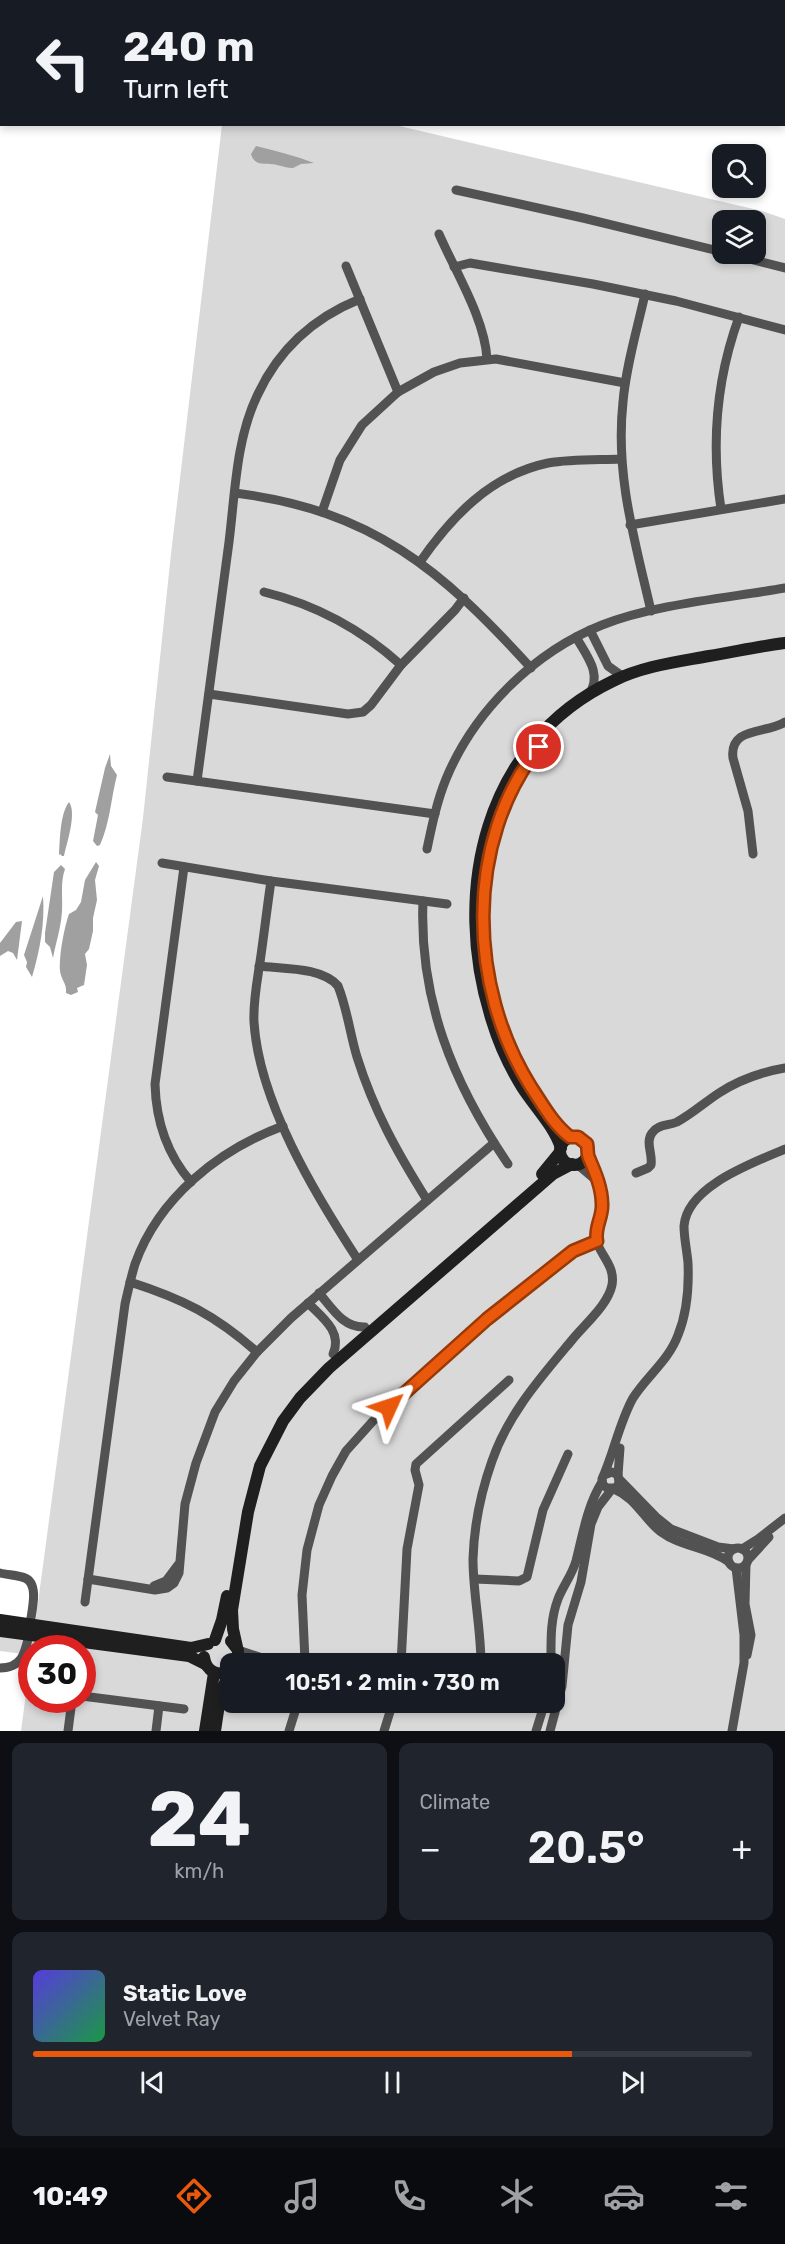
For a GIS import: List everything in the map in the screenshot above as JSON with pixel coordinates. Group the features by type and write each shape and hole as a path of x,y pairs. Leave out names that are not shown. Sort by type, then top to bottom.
{"street":[{"path":"456,190 712,249"},
{"path":"439,234 483,332 487,359"},
{"path":"454,267 470,263 645,294 785,330"},
{"path":"766,263 785,268"},
{"path":"346,266 398,392"},
{"path":"645,294 625,383 621,420 621,459 630,525 651,611"},
{"path":"197,781 235,493 247,422 270,372 293,341 312,324 334,310 360,299"},
{"path":"721,509 716,474 716,420 724,368 739,317"},
{"path":"322,512 335,472 350,441 367,420 398,392 446,367 487,359 507,360 625,383"},
{"path":"420,562 456,516 478,496 503,479 526,469 550,463 621,459"},
{"path":"235,493 284,501 322,512 372,533 420,562 464,598 531,668"},
{"path":"630,525 785,499"},
{"path":"427,849 446,779 466,741 492,705 531,668 576,637 615,621 651,611 785,588"},
{"path":"264,592 298,602 345,623 375,642 401,665"},
{"path":"209,694 353,714 363,712 371,705 401,665 464,598"},
{"path":"590,630 608,666 622,676"},
{"path":"576,637 593,669 595,678 589,694"},
{"path":"597,1181 563,1159 555,1135 513,1071 492,1023 483,989 478,956 477,895 480,866 496,802 523,754 544,731 589,694 622,676 651,667 785,643"},
{"path":"570,1137 551,1118 513,1054 500,1021 488,975 484,926 486,887 494,837 507,797 530,758 549,736 576,712 608,692 636,680 665,672 785,651"},
{"path":"588,658 600,652"},
{"path":"753,854 748,811 733,758 733,749 736,741 745,733 773,729 785,722"},
{"path":"167,777 435,814"},
{"path":"162,863 271,881 447,904"},
{"path":"184,867 155,1084 157,1112 162,1133 176,1163 191,1182"},
{"path":"271,881 255,996 255,1032 270,1092 283,1126 322,1204 358,1260"},
{"path":"423,901 426,969 433,1007 454,1069 508,1164"},
{"path":"259,966 318,973 333,980 338,986 357,1056 381,1122 397,1153 427,1200"},
{"path":"636,1173 651,1165 649,1139 655,1129 679,1121 739,1082 759,1074 785,1068"},
{"path":"85,1602 125,1304 136,1263 150,1234 168,1206 191,1182 228,1153 248,1141 283,1126"},
{"path":"205,1731 210,1668 204,1656 222,1620 242,1503 260,1448 287,1401 311,1373 541,1175 552,1164 564,1141 570,1137 578,1137 585,1141 588,1148 587,1156 583,1161 553,1174 329,1368 291,1409 265,1454 248,1512 232,1610 232,1629 238,1653"},
{"path":"88,1579 149,1588 166,1581 178,1565 185,1504 204,1436 224,1397 257,1352 319,1293 494,1143"},
{"path":"551,1653 551,1629 555,1608 575,1564 591,1502 603,1478 632,1401 670,1352 681,1329 688,1286 684,1225 688,1212 704,1193 722,1179 785,1149"},
{"path":"550,1731 562,1686 568,1625 581,1582 591,1524 598,1507 618,1485 619,1451 634,1408 671,1358 688,1323 694,1281 690,1227 696,1209 703,1200 732,1179 785,1155"},
{"path":"480,1653 474,1551 480,1505 488,1473 502,1436 526,1396 603,1302 610,1289 613,1276 597,1241 596,1230 602,1204 593,1166 587,1156"},
{"path":"304,1653 302,1595 307,1550 319,1505 346,1451 373,1421 487,1319 573,1251 597,1241"},
{"path":"130,1282 189,1303 212,1316 257,1352"},
{"path":"319,1293 346,1323 353,1327 365,1327"},
{"path":"308,1303 334,1331 336,1345 333,1354"},
{"path":"402,1653 407,1549 419,1485 416,1464 509,1380"},
{"path":"475,1579 519,1581 527,1577 543,1510 568,1454"},
{"path":"603,1478 612,1472 619,1477 671,1529 718,1547 738,1549 748,1554 744,1663 740,1697 732,1731"},
{"path":"603,1478 607,1488 613,1489 634,1502 667,1536 742,1567 785,1518"},
{"path":"746,1623 730,1553 785,1524"},
{"path":"0,1574 24,1577 30,1582 33,1590 26,1650 21,1660 12,1666 0,1668"},
{"path":"0,1620 29,1630 189,1656 220,1673"},
{"path":"0,1631 29,1630 191,1648 227,1639 238,1648 251,1653"},
{"path":"215,1731 220,1697"},
{"path":"96,1698 184,1709"},
{"path":"156,1731 159,1706"},
{"path":"68,1731 70,1713"},
{"path":"289,1731 295,1713"},
{"path":"384,1731 390,1713"},
{"path":"536,1731 542,1713"}],"shaded area":[{"path":"222,126 399,126 758,210 712,210 712,264 766,264 766,212 785,219 785,1731 21,1731 23,1713 96,1713 96,1635 34,1635 143,818 171,554"},
{"path":"256,146 314,163 301,164 293,168 261,164 255,161 251,154"},
{"path":"110,754 111,766 117,775 106,828 100,845 97,846 93,841 98,815 95,812"},
{"path":"69,802 72,820 64,856 62,856 59,855 61,827"},
{"path":"96,862 99,866 95,880 97,900 89,949 85,954 87,965 84,985 77,988 78,992 71,995 66,993 60,971 64,934 69,914 76,910 81,902 85,880"},
{"path":"61,865 65,869 62,885 62,911 53,958 50,947 45,942 45,933 54,872"},
{"path":"43,896 41,936 32,977 26,967 27,962 24,955"},
{"path":"22,921 17,960 13,953 8,951 0,956 0,943 16,922"},
{"path":"0,1636 18,1638 18,1653 0,1651"}],"route":[{"path":"389,1407 487,1319 580,1246 597,1241 596,1230 601,1215 602,1198 593,1166 587,1156 587,1144 578,1137 570,1137 551,1118 507,1043 492,993 484,942 485,894 496,829 514,783 539,747"}]}
